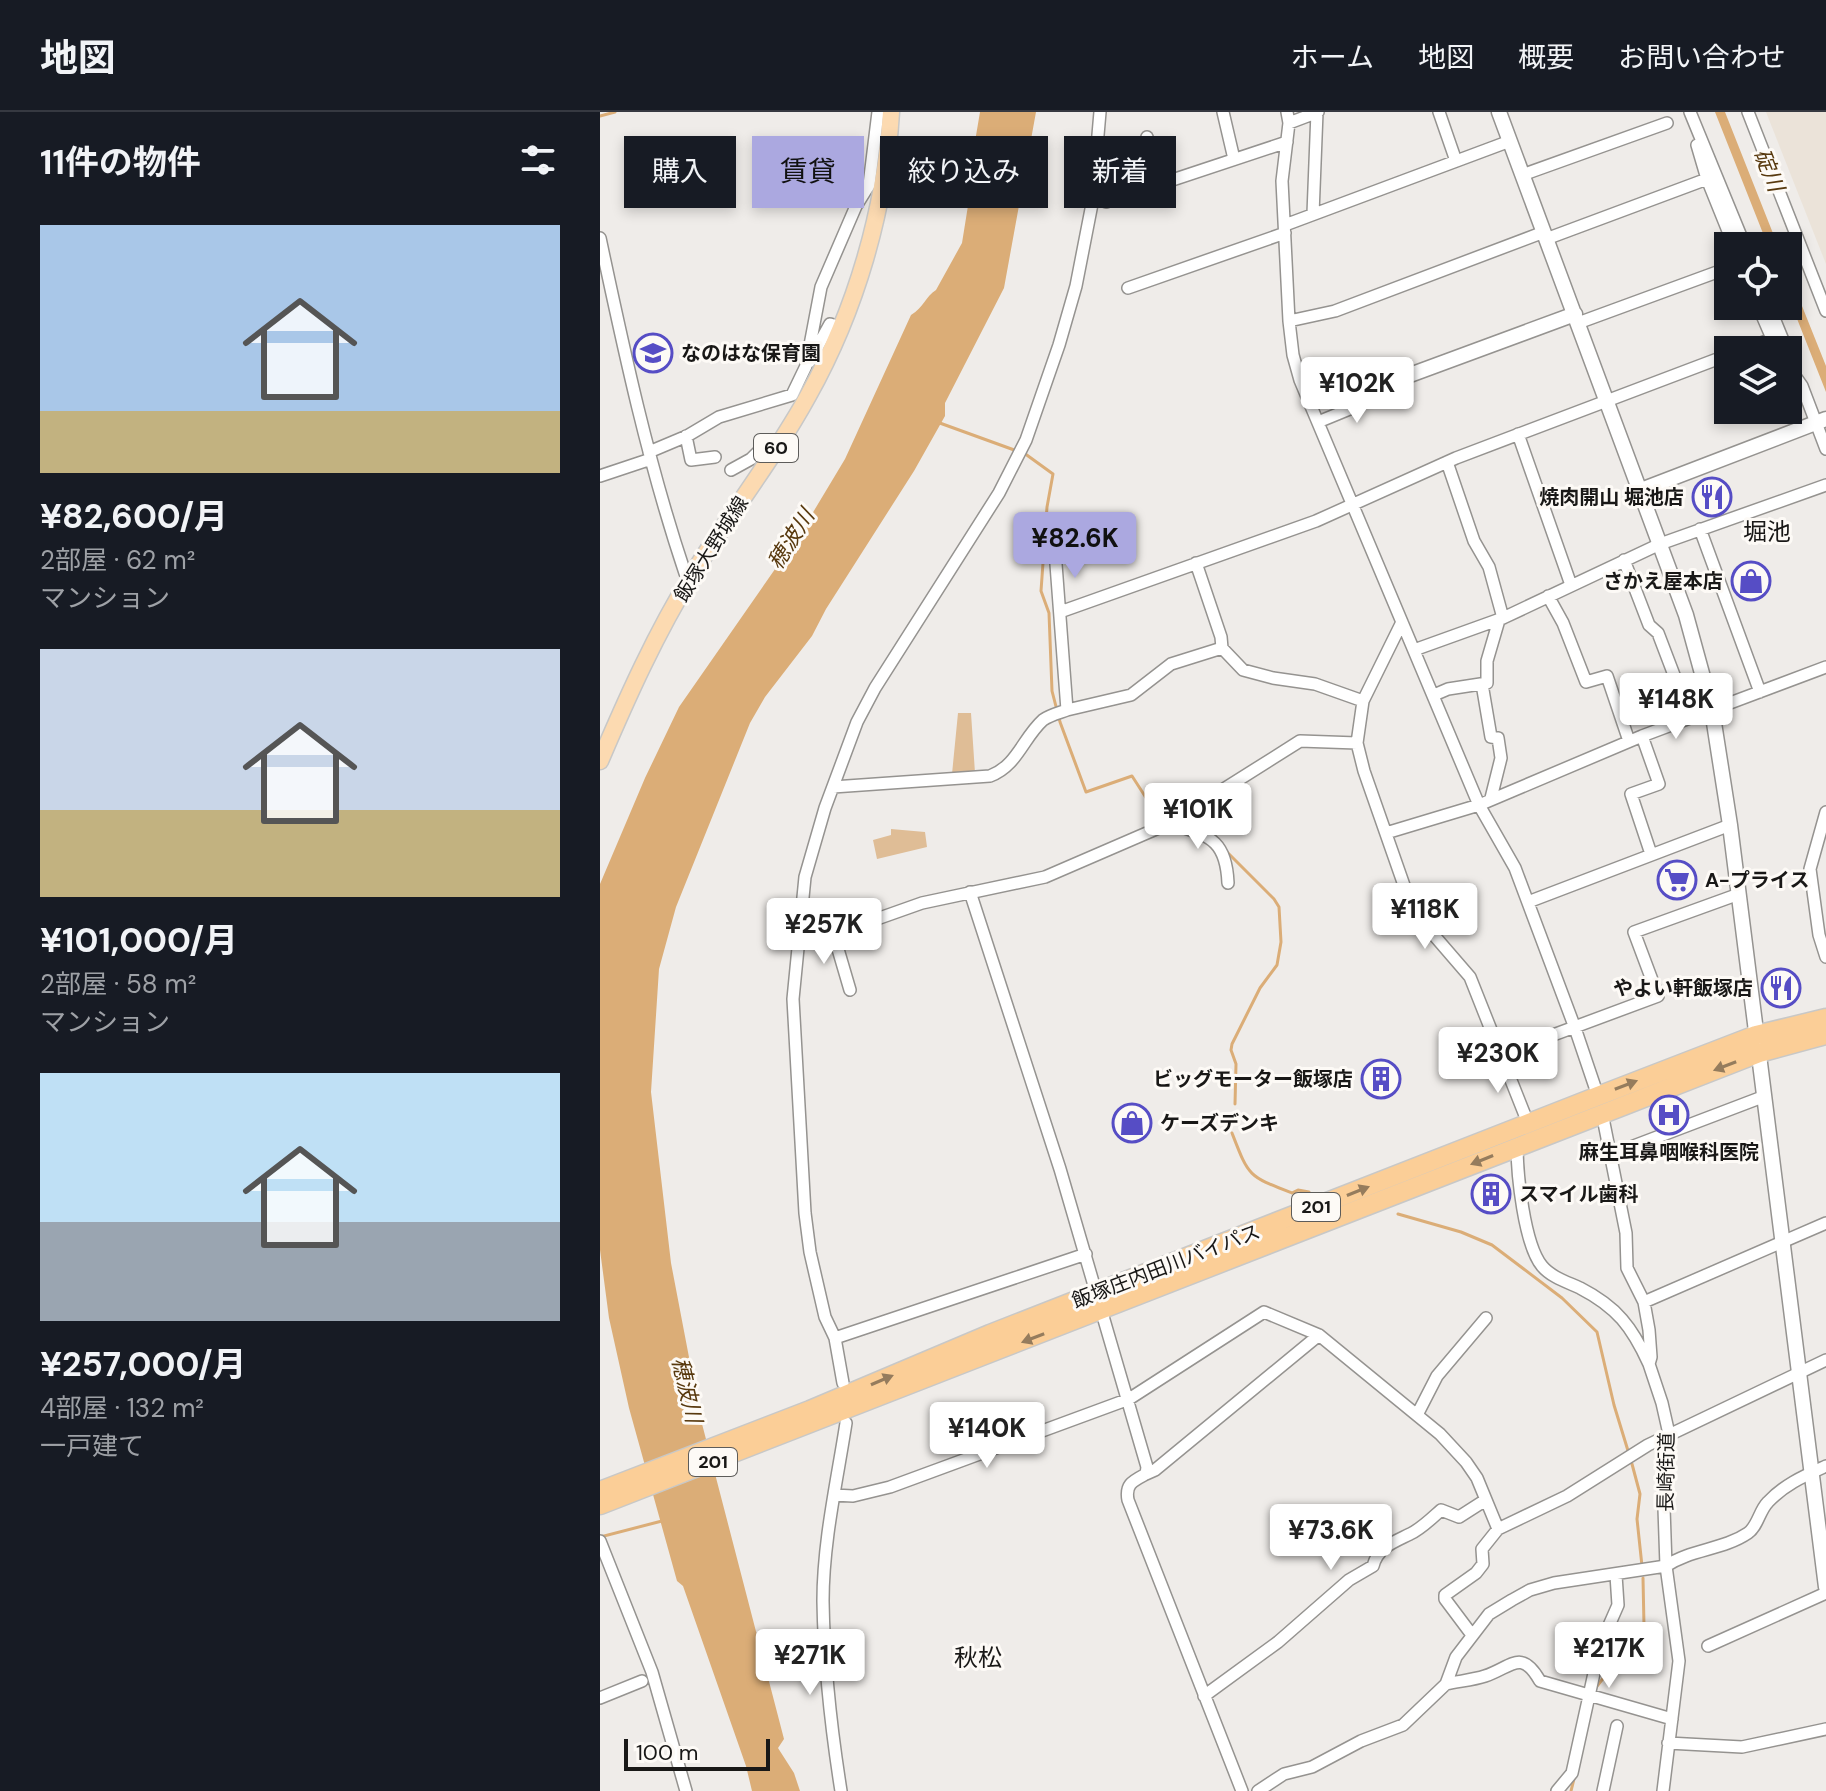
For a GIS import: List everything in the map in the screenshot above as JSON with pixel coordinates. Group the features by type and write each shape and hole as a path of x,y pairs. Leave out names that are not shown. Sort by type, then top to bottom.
{"highway":[{"name":"飯塚庄内田川バイパス","path":"1100,1302 1517,1146 1600,1105 1826,1018"},
{"name":"飯塚庄内田川バイパス","path":"1758,1044 1826,1035"},
{"name":"飯塚庄内田川バイパス","path":"605,1498 1100,1302 1528,1123 1600,1105"}],"main road":[{"name":"飯塚大野城線","path":"600,761 640,672 690,579 809,396 840,327 874,227 891,112"}],"street":[{"path":"806,366 821,287 856,206 869,185 878,112"},
{"path":"843,1383 835,1338 822,1304 810,1252 805,1213 793,999 805,877 857,722 875,688 999,493 1026,440 1076,286 1092,204 1100,112"},
{"path":"1223,112 1234,159"},
{"path":"1288,117 1318,112 1313,214"},
{"path":"1439,112 1456,161"},
{"path":"1499,112 1686,615 1712,710 1739,894 1826,1587"},
{"path":"1688,112 1707,179 1728,232"},
{"path":"1688,112 1739,232"},
{"path":"1748,112 1826,311"},
{"name":"長崎街道","path":"1288,117 1282,181 1289,321 1300,380 1479,805 1515,868 1575,1028 1600,1105 1626,1233 1627,1268 1644,1302 1649,1330 1649,1364 1669,1434 1664,1508 1666,1566 1679,1661 1663,1791"},
{"path":"1522,175 1667,123"},
{"path":"1128,288 1285,229 1313,214 1510,141"},
{"path":"1176,178 1287,142"},
{"path":"1289,321 1335,311 1707,179"},
{"path":"600,238 637,410 664,511 685,573 690,579"},
{"path":"1318,422 1357,406 1399,379 1714,273"},
{"path":"600,476 650,456 719,417 792,395 830,324 840,327"},
{"path":"1060,612 1354,505 1447,462 1714,360"},
{"path":"1802,386 1820,421 1826,449"},
{"path":"1641,490 1820,421"},
{"path":"1518,434 1571,585"},
{"path":"686,436 691,460 715,457"},
{"path":"731,470 751,459 763,447 772,454"},
{"path":"1434,695 1448,689 1487,683 1487,661 1501,619 1489,567 1474,541 1447,462"},
{"path":"1414,650 1501,619 1660,544 1826,485"},
{"path":"1700,529 1760,692"},
{"path":"1055,551 1067,710"},
{"path":"1624,560 1649,625 1658,633 1690,717"},
{"path":"1196,563 1222,648 1243,670 1315,684 1363,701"},
{"path":"1548,596 1563,623 1586,682 1607,676 1629,741"},
{"path":"1402,622 1363,701 1357,743 1386,833 1413,911 1470,977 1528,1123 1517,1146 1524,1212 1535,1255 1549,1272 1601,1299 1619,1313 1639,1342 1649,1364"},
{"path":"833,787 990,776 1011,763 1047,717 1131,695 1171,664 1222,648"},
{"path":"1386,833 1479,805 1629,741 1826,667"},
{"path":"1482,684 1491,737 1498,738 1501,750 1491,798"},
{"path":"1642,736 1659,784 1631,794 1651,854"},
{"path":"799,927 833,932 854,928 922,903 1045,877 1170,823 1300,741 1357,743"},
{"path":"1826,812 1810,869 1819,935 1826,957"},
{"path":"1170,823 1201,832 1210,838 1225,856 1228,883"},
{"path":"1528,902 1730,825"},
{"path":"970,892 1086,1254 1129,1399 1147,1467 1146,1474"},
{"path":"1502,1054 1658,996 1634,932 1739,894"},
{"path":"833,932 850,990"},
{"path":"1610,1155 1765,1096"},
{"path":"1644,1302 1826,1223"},
{"path":"835,1338 1086,1254"},
{"path":"834,1495 853,1496 890,1487 1129,1399 1264,1312 1319,1335 1440,1434 1477,1478 1498,1529"},
{"path":"1417,1415 1437,1376 1486,1318"},
{"path":"1242,1791 1128,1500 1130,1483 1155,1470 1319,1335"},
{"path":"1472,1635 1445,1595 1476,1573 1483,1564 1482,1549 1498,1529 1567,1496 1669,1434 1826,1360"},
{"path":"841,1791 828,1707 823,1598 834,1495 846,1423"},
{"path":"1258,1791 1284,1774 1312,1767 1361,1741 1403,1725 1446,1684 1452,1665 1489,1614 1530,1590 1554,1583 1666,1566 1676,1559 1749,1533 1766,1504 1796,1479 1826,1466"},
{"path":"1204,1696 1278,1642 1349,1580 1373,1566 1376,1555 1396,1539 1412,1534 1441,1510 1459,1517 1484,1501"},
{"path":"600,1544 652,1672 686,1791"},
{"path":"1557,1791 1572,1773 1600,1646 1618,1605 1616,1575"},
{"path":"1707,1646 1826,1593"},
{"path":"1446,1684 1486,1676 1516,1662 1524,1662 1532,1667 1540,1681 1672,1719"},
{"path":"600,1698 642,1681"},
{"path":"1603,1791 1617,1726"},
{"path":"1668,1743 1742,1747 1826,1729"}],"shaded area":[{"path":"1766,112 1826,112 1826,264"},
{"path":"958,713 971,713 975,773 952,774"},
{"path":"891,829 925,832 927,847 877,859 873,840 891,835"}],"water":[{"path":"980,112 1036,112 1032,136 976,136"},
{"path":"1715,112 1725,112 1772,232 1762,232"},
{"name":"穂波川","path":"968,208 1019,208 1004,288 945,403 945,416 812,636 765,697 750,723 676,907 659,969 651,1092 671,1263 701,1420 784,1739 778,1748 794,1773 800,1791 752,1791 683,1586 677,1581 629,1408 609,1318 600,1250 600,884 679,707 803,529 845,459 911,315 936,290 962,243"},
{"path":"1802,306 1826,366 1826,392 1798,320 1802,320"}],"waterway":[{"path":"600,116 615,112"},
{"path":"937,422 1017,451"},
{"path":"1024,453 1053,474 1047,507 1041,591 1049,613 1052,691 1086,792 1132,776 1161,821"},
{"path":"1226,851 1279,907 1281,942 1277,965 1260,988 1232,1044 1236,1064 1235,1104"},
{"path":"1232,1133 1242,1159 1258,1178 1292,1193 1298,1190 1309,1192"},
{"path":"1398,1214 1461,1232 1492,1245 1562,1298 1597,1332 1629,1454"},
{"path":"1632,1464 1640,1494 1637,1519 1642,1566"},
{"path":"600,1537 662,1521"},
{"path":"1594,1690 1644,1626 1643,1578"},
{"path":"1571,1791 1574,1779"}],"place":[{"name":"なのはな保育園","path":"653,353"},
{"name":"焼肉開山 堀池店","path":"1712,497"},
{"name":"さかえ屋本店","path":"1751,581"},
{"name":"A-プライス","path":"1677,880"},
{"name":"やよい軒飯塚店","path":"1781,988"},
{"name":"ビッグモーター飯塚店","path":"1381,1079"},
{"name":"麻生耳鼻咽喉科医院","path":"1669,1115"},
{"name":"ケーズデンキ","path":"1132,1123"},
{"name":"スマイル歯科","path":"1491,1194"}],"district":[{"name":"堀池","path":"1767,531"},
{"name":"秋松","path":"978,1657"}],"water label":[{"name":"碇川","path":"1769,170"}]}
